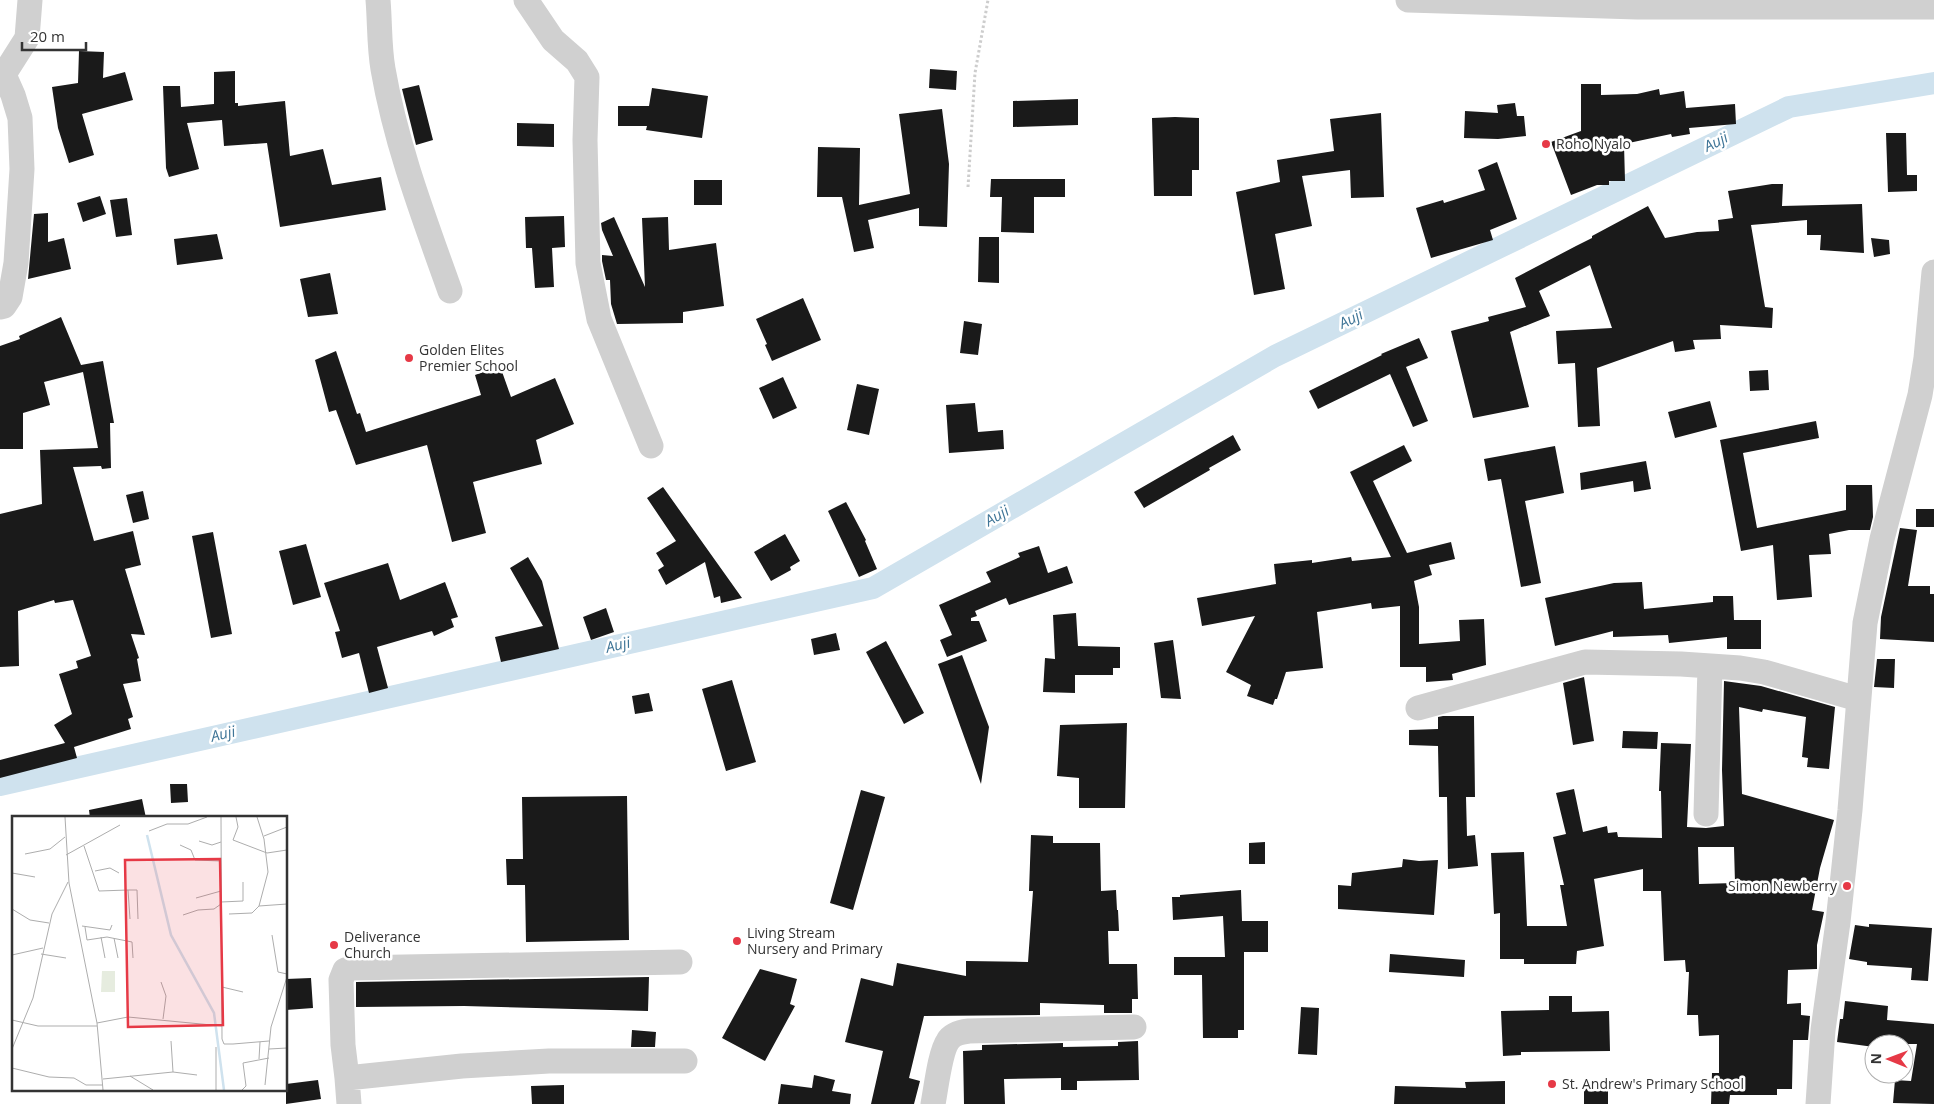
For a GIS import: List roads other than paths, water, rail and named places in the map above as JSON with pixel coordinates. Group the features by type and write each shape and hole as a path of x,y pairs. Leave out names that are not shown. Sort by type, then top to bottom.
{"street":[{"path":"0,307 4,306 10,297 16,263 22,169 20,118 13,94 5,77 6,71 27,38 30,0"},
{"path":"378,0 382,67 394,122 412,184 450,292"},
{"path":"526,0 553,40 577,61 587,77 585,140 588,262 599,319 651,446"},
{"path":"1408,0 1497,1 1637,7 1934,7"},
{"path":"1818,1104 1823,1030 1845,856 1866,623 1882,539 1920,395 1926,358 1934,272"},
{"path":"1418,708 1585,662 1740,668 1764,672 1858,699"},
{"path":"1706,814 1710,666"},
{"path":"349,1104 343,1046 341,980 345,970 351,968 680,962"},
{"path":"933,1104 944,1048 947,1041 959,1033 969,1031 1134,1027"},
{"path":"347,1078 462,1066 549,1061 685,1061"}],"waterway":[{"name":"Auji","path":"0,785 873,588 1275,356 1789,107 1934,83"}],"place":[{"name":"Roho Nyalo","path":"1546,144"},
{"name":"Golden Elites Premier School","path":"409,358"},
{"name":"Simon Newberry","path":"1847,886"},
{"name":"Living Stream Nursery and Primary","path":"737,941"},
{"name":"Deliverance Church","path":"334,945"},
{"name":"St. Andrew's Primary School","path":"1552,1084"}]}
